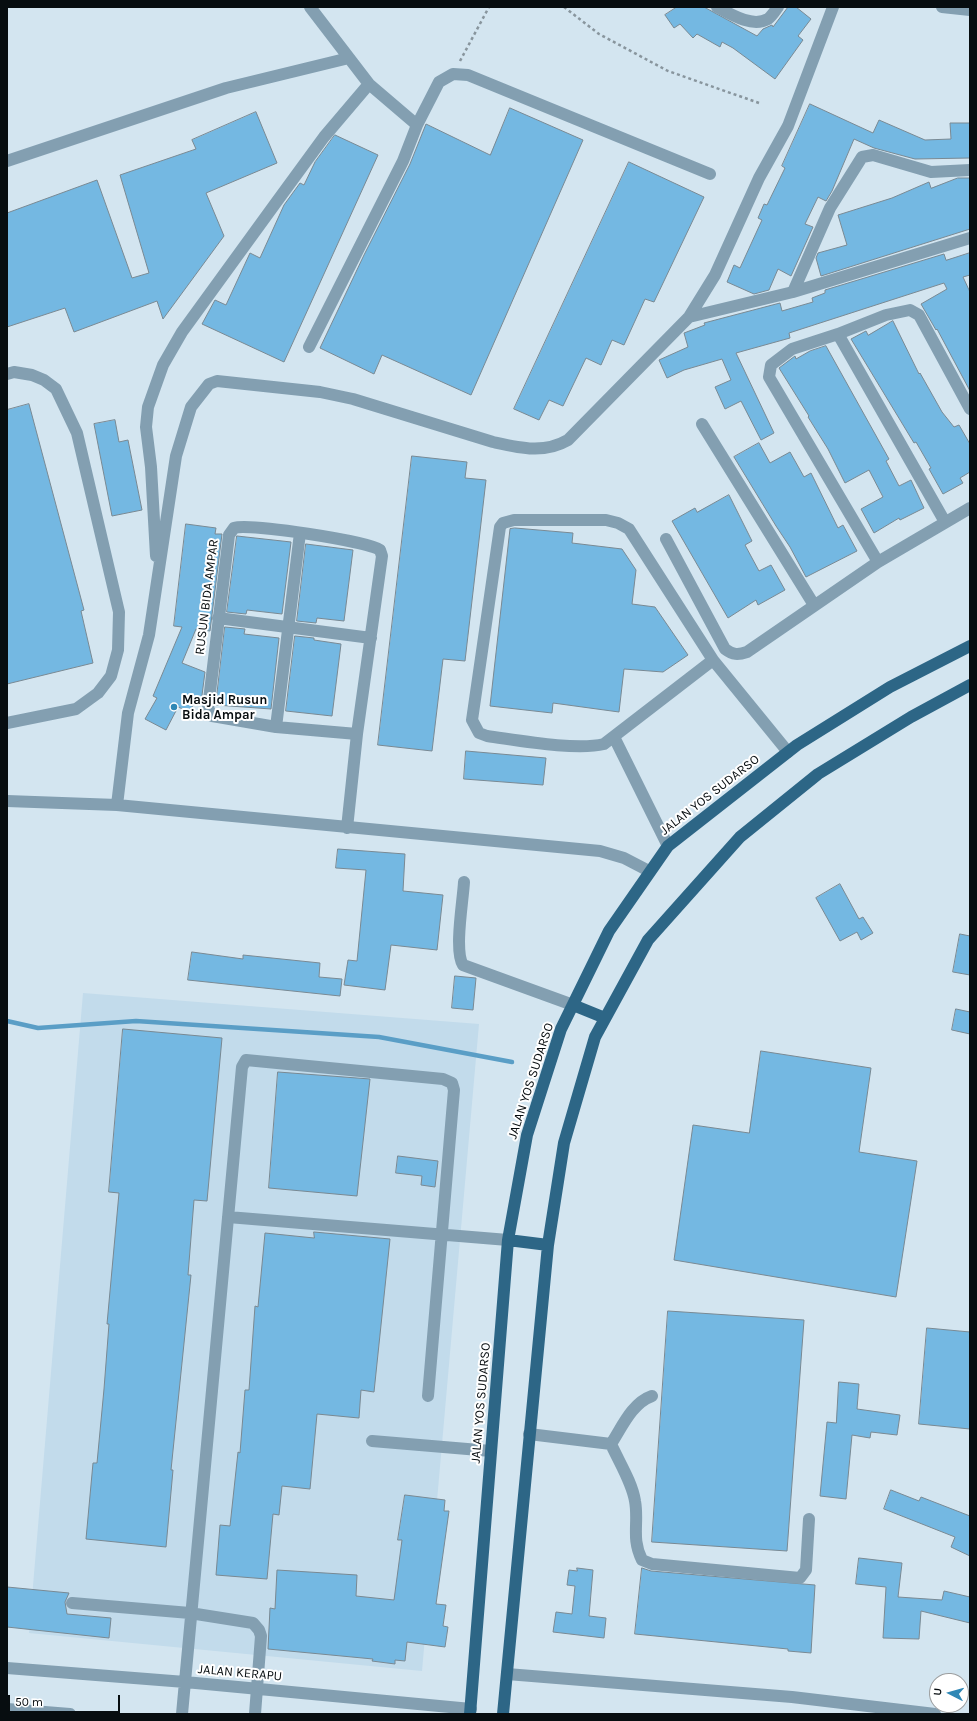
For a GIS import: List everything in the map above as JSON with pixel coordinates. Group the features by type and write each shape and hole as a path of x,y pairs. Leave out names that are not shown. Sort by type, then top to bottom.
{"main road":[{"name":"JALAN YOS SUDARSO","path":"471,1712 508,1240 527,1135 561,1029 609,931 649,871 668,846 788,752 890,687 970,646"},
{"path":"503,1714 548,1245 564,1143 595,1038 648,940 740,837 818,774 911,716 970,685"},
{"path":"573,1005 605,1018"},
{"path":"508,1240 548,1245"}],"street":[{"path":"310,7 368,84 417,126"},
{"path":"717,7 740,18 760,22 768,18 778,7"},
{"path":"117,805 128,713 149,635 176,456 191,407 209,384 217,381 232,382 320,392 353,399 494,442 538,449 555,447 568,440 690,317 715,275 759,178 788,126 833,7"},
{"path":"942,7 970,10"},
{"path":"7,161 226,88 349,58"},
{"path":"309,347 403,161 417,126 439,82 453,74 468,74 710,174"},
{"path":"157,582 151,467 146,428 148,407 163,366 182,332 275,204 324,137 368,84"},
{"path":"793,292 830,208 862,158 872,155 931,172 970,170"},
{"path":"690,317 793,292 970,238"},
{"path":"878,562 770,377 772,365 792,349 838,334 886,315 905,310 914,312 919,315 970,409"},
{"path":"838,334 945,522"},
{"path":"7,374 14,372 32,375 44,380 56,389 77,433 119,612 119,620 118,650 114,666 111,676 98,693 76,709 7,723"},
{"path":"702,424 814,605"},
{"path":"666,539 725,649 738,655 747,652 878,562 970,508"},
{"path":"713,660 604,744 596,746 578,746 487,736 478,733 472,720 499,532 503,522 514,520 606,520 629,529 713,660 788,752"},
{"name":"RUSUN BIDA AMPAR","path":"347,828 357,734 382,556 380,550 366,544 300,533 238,527 231,530 218,618 208,708 210,713 212,716 276,727 357,734"},
{"path":"276,727 300,533"},
{"path":"218,618 371,638"},
{"path":"614,737 668,846"},
{"path":"7,800 117,805 600,851 624,858 649,871"},
{"path":"464,882 459,946 460,961 463,965 573,1005"},
{"path":"182,1714 190,1613 242,1067 246,1060 250,1059 443,1078 452,1083 454,1090 428,1396"},
{"path":"228,1217 508,1240"},
{"path":"611,1444 633,1410 644,1399 652,1396"},
{"path":"529,1434 611,1444"},
{"path":"372,1441 491,1451"},
{"path":"611,1444 633,1492 636,1502 636,1547 642,1560 652,1564 800,1578 806,1570 810,1519"},
{"path":"72,1603 190,1613 253,1623 261,1636 255,1714"},
{"name":"JALAN KERAPU","path":"7,1668 185,1682 471,1712"},
{"path":"507,1674 792,1697 935,1714"},
{"path":"7,1709 70,1714"}],"path":[{"path":"453,74 489,7"},
{"path":"564,7 599,34 668,71 760,103"}],"shaded area":[{"path":"83,993 479,1024 422,1671 29,1633"}],"building":[{"path":"677,7 704,7 757,36 763,29 772,25 773,27 788,7 796,7 811,19 798,36 803,40 775,79 733,48 722,42 720,47 697,34 693,38 680,24 674,28 665,15"},
{"path":"810,104 873,133 879,120 925,140 951,139 950,123 970,123 970,158 915,159 874,148 854,139 832,191 826,201 818,197 805,224 813,227 791,276 778,269 769,290 754,294 727,282 734,265 740,268 762,220 758,218 764,204 767,205 785,168 782,166"},
{"path":"510,108 583,140 471,395 382,355 374,374 320,348 364,255 410,164 426,124 490,155"},
{"path":"256,112 277,163 206,193 224,236 163,319 157,301 74,332 65,308 7,327 7,213 97,180 132,278 149,273 120,175 196,149 192,140"},
{"path":"335,135 378,155 284,362 202,324 215,300 226,305 250,253 260,258 284,205 300,183 304,185 315,162"},
{"path":"629,162 704,197 654,302 645,299 624,345 612,340 601,365 586,358 563,406 549,400 539,420 514,409"},
{"path":"958,178 970,178 970,229 821,276 816,258 818,253 847,245 838,215 892,198 929,182 931,188"},
{"path":"970,253 970,275 963,277 970,292 970,391 937,329 936,330 921,304 947,289 944,283 789,333 790,338 736,353 774,433 761,440 741,401 725,409 715,387 731,380 722,359 684,370 667,378 659,360 688,347 684,333 705,325 704,323 780,303 782,311 813,302 812,298 825,293 825,290 944,254 946,260"},
{"path":"893,321 919,374 920,373 942,412 954,427 959,425 970,444 970,472 960,478 963,483 943,494 929,469 931,468 916,442 914,443 851,339 866,331 868,335"},
{"path":"826,346 889,459 886,461 899,486 911,480 924,508 900,520 899,518 874,533 861,509 883,497 869,470 845,483 828,449 779,368 795,356 796,359 810,351"},
{"path":"29,404 84,610 81,611 93,663 7,684 7,410"},
{"path":"115,420 119,442 128,440 142,510 112,516 94,424"},
{"path":"759,443 770,463 790,452 804,477 811,473 838,528 843,525 857,551 806,577 790,547 734,457"},
{"path":"412,456 467,462 465,478 486,480 465,661 443,659 432,751 378,745"},
{"path":"729,495 752,541 745,545 759,571 771,565 785,590 758,605 756,600 728,618 672,521 695,508 697,512"},
{"path":"186,524 216,528 215,534 222,534 210,631 196,629 182,663 205,672 201,703 194,702 190,712 178,707 166,730 145,719 157,698 153,696 182,627 174,626"},
{"path":"515,528 573,533 572,543 622,549 636,570 632,604 655,607 688,655 663,672 624,669 619,712 553,703 552,713 490,706 510,529"},
{"path":"237,536 291,542 282,614 247,610 246,614 227,612"},
{"path":"306,544 353,550 344,621 317,618 316,623 297,621"},
{"path":"225,627 245,629 244,634 279,638 271,709 216,705"},
{"path":"295,636 314,638 314,640 341,644 332,716 286,711"},
{"path":"466,751 546,758 543,785 464,779"},
{"path":"338,849 405,854 403,891 443,895 437,950 391,945 385,990 344,985 348,960 357,961 366,870 336,868"},
{"path":"840,884 859,919 863,917 873,933 861,940 857,932 840,941 816,898"},
{"path":"960,934 970,936 970,975 953,972"},
{"path":"192,952 243,959 243,955 320,963 319,977 342,979 340,996 188,980"},
{"path":"455,976 476,978 473,1010 452,1008"},
{"path":"956,1009 970,1012 970,1034 952,1030"},
{"path":"123,1029 222,1038 207,1201 194,1200 188,1275 191,1275 171,1470 173,1470 166,1547 86,1539 93,1463 97,1463 109,1324 107,1324 119,1193 109,1192"},
{"path":"761,1051 871,1068 859,1152 917,1161 896,1297 674,1260 693,1125 749,1133"},
{"path":"278,1072 370,1079 357,1196 269,1188"},
{"path":"398,1156 438,1161 435,1187 421,1185 422,1176 396,1173"},
{"path":"314,1232 390,1239 374,1392 361,1390 359,1418 317,1414 310,1489 282,1486 279,1515 273,1514 267,1579 216,1575 220,1525 230,1526 238,1452 240,1453 245,1390 249,1390 255,1306 258,1307 265,1233 314,1238"},
{"path":"668,1311 804,1320 787,1551 652,1542"},
{"path":"927,1328 970,1332 970,1429 919,1424"},
{"path":"839,1382 859,1384 857,1409 900,1415 897,1435 871,1432 870,1438 852,1435 846,1499 820,1496 827,1422 836,1423"},
{"path":"891,1490 919,1501 921,1497 970,1516 970,1556 951,1547 955,1537 884,1509"},
{"path":"405,1495 445,1500 444,1511 449,1511 436,1604 446,1605 443,1626 448,1627 445,1647 407,1642 405,1661 395,1660 395,1664 372,1661 373,1659 268,1649 270,1608 275,1609 277,1570 357,1575 356,1596 394,1600 402,1540 398,1540"},
{"path":"859,1558 902,1563 898,1597 942,1600 944,1591 970,1597 970,1623 921,1611 919,1639 883,1638 886,1587 856,1584"},
{"path":"577,1568 593,1570 589,1616 606,1618 604,1638 553,1632 556,1612 572,1614 575,1586 567,1585 569,1570 577,1571"},
{"path":"642,1568 651,1571 815,1585 811,1653 788,1651 788,1649 635,1634"},
{"path":"7,1587 69,1593 65,1602 67,1614 111,1618 109,1638 7,1627"}],"waterway":[{"path":"7,1021 38,1028 136,1021 379,1037 512,1062"}],"place":[{"name":"Masjid Rusun Bida Ampar","path":"174,707"}]}
